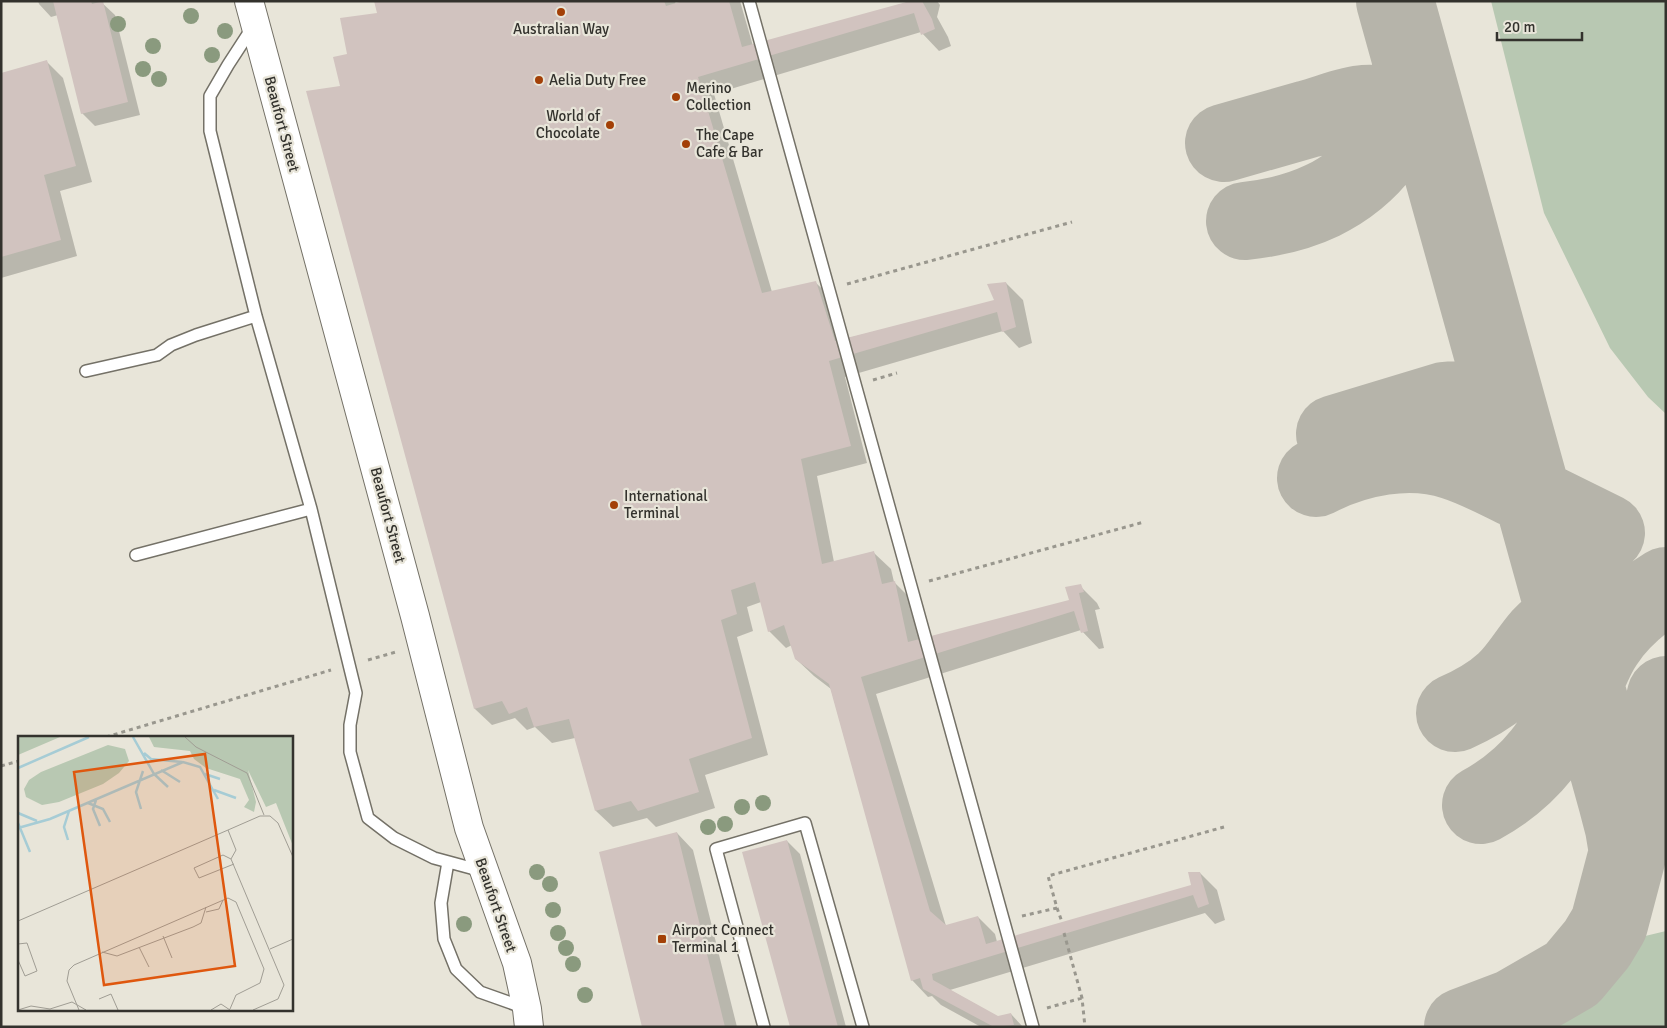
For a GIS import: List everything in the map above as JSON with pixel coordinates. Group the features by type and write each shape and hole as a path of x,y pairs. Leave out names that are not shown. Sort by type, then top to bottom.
{"street":[{"name":"Beaufort Street","path":"252,13 422,645 469,828 517,963 528,1018"}],"lane":[{"path":"750,1 1033,1027"},
{"path":"252,13 228,65 210,96 210,131 256,316 311,509 356,693 350,725 350,752 368,818 394,838 434,858 485,872"},
{"path":"86,371 157,355 171,345 196,335 256,316"},
{"path":"136,555 311,509"},
{"path":"764,1027 716,848 805,823 863,1027"},
{"path":"448,862 441,903 444,939 456,969 480,992 528,1018"}],"path":[{"path":"829,288 1072,222"},
{"path":"911,586 1144,522"},
{"path":"109,736 422,645"},
{"path":"1,766 18,761"},
{"path":"1062,922 1048,876 1224,827"},
{"path":"1004,921 1057,908"},
{"path":"1064,933 1082,998 1085,1027"}],"green space":[{"path":"1491,1 1666,1 1666,414 1648,397 1610,348 1544,213"},
{"path":"1666,931 1666,1027 1556,1027 1559,1021 1606,991 1628,967 1641,937"}],"building":[{"path":"53,1 91,1 92,4 103,1 128,102 81,114"},
{"name":"International Terminal","path":"374,1 664,1 666,6 683,1 729,1 742,47 910,1 922,1 935,29 921,35 914,13 698,77 762,293 816,281 835,341 994,300 987,284 1006,282 1016,327 1002,332 997,312 829,361 851,446 801,459 822,564 874,551 882,584 895,581 908,642 1069,600 1065,587 1081,584 1084,592 1079,593 1088,631 1081,633 1074,611 861,677 930,911 946,925 978,916 986,944 1191,885 1188,872 1200,872 1209,904 1198,908 1193,895 932,974 933,980 998,1016 1011,1013 1014,1025 994,1027 923,989 920,978 911,981 829,684 795,659 784,625 768,632 755,582 731,590 737,614 721,620 752,738 689,759 699,792 638,811 631,801 595,811 569,719 534,727 527,707 509,714 502,701 474,709 306,91 340,86 333,57 347,54 340,18 377,13"},
{"path":"47,60 76,166 44,175 61,240 1,257 1,73"},
{"name":"Airport Connect Terminal 1","path":"677,832 725,1027 642,1027 599,852"},
{"path":"787,840 838,1027 790,1027 742,852"}],"taxiway":[{"path":"1395,1 1617,801 1628,852 1609,924 1597,944 1572,974 1513,1008 1463,1027"},
{"path":"1245,221 1285,214 1304,208 1339,191 1355,180 1370,166 1390,142 1403,115 1416,77"},
{"path":"1224,143 1351,106 1376,104 1397,109 1415,120 1435,146"},
{"path":"1335,434 1444,401 1456,400 1477,404 1494,413 1516,438"},
{"path":"1316,478 1366,459 1401,454 1437,457 1478,470 1606,533"},
{"path":"1481,805 1515,782 1542,754 1563,723 1598,653 1611,633 1632,611 1666,586"},
{"path":"1455,713 1481,700 1505,682 1515,672 1541,637 1555,624 1588,603 1606,597"},
{"path":"1630,842 1666,695"}],"place":[{"name":"Australian Way","path":"561,12"},
{"name":"Aelia Duty Free","path":"539,80"},
{"name":"Merino Collection","path":"676,97"},
{"name":"World of Chocolate","path":"610,125"},
{"name":"The Cape Cafe & Bar","path":"686,144"},
{"name":"International Terminal","path":"614,505"},
{"name":"Airport Connect Terminal 1","path":"662,939"}]}
